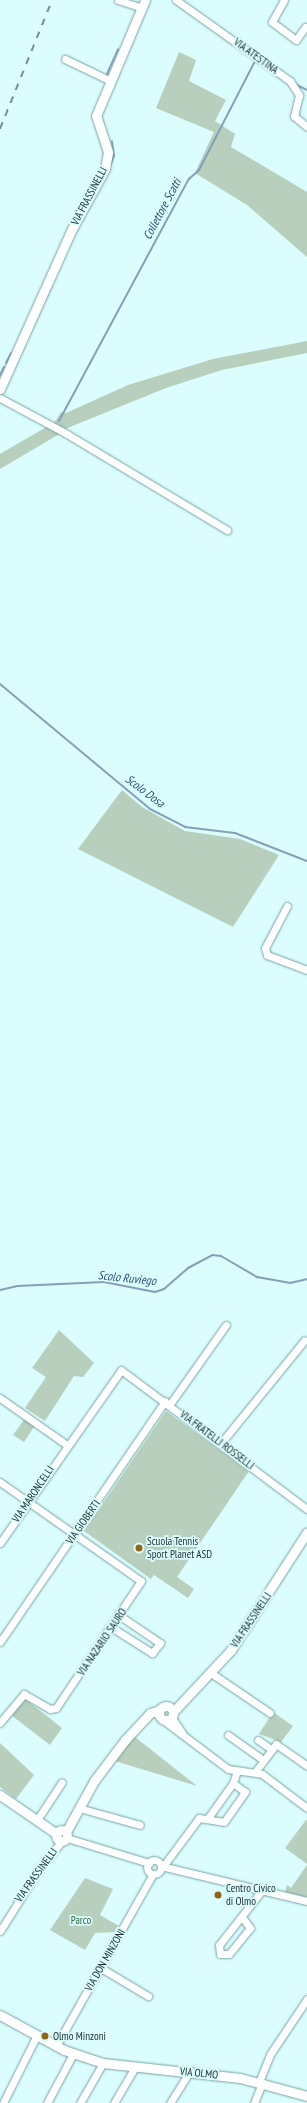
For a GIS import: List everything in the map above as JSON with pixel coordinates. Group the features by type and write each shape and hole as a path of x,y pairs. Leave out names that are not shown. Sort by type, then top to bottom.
{"street":[{"path":"118,0 144,4"},
{"name":"VIA ATESTINA","path":"176,0 290,81 299,95 295,119 307,127"},
{"path":"284,0 272,22 296,40 305,26"},
{"name":"VIA FRASSINELLI","path":"0,390 72,229 105,169 108,152 96,116 144,4"},
{"path":"65,59 111,81"},
{"path":"0,398 227,530"},
{"path":"287,906 265,948 267,955 307,970"},
{"name":"VIA GIOBERTI","path":"0,1642 168,1403 226,1325"},
{"path":"221,1443 304,1341"},
{"name":"VIA MARONCELLI","path":"0,1543 117,1372 126,1372"},
{"name":"VIA FRATELLI ROSSELLI","path":"126,1372 307,1509"},
{"path":"0,1398 67,1445"},
{"path":"0,1482 76,1533"},
{"name":"VIA FRASSINELLI","path":"0,1931 41,1866 64,1834 94,1781 143,1720 166,1714 211,1673 264,1602 307,1532"},
{"name":"VIA NAZARIO SAURO","path":"0,1723 24,1694 50,1709 56,1708 120,1616 141,1579 76,1533"},
{"path":"112,1627 152,1653 160,1643 120,1616"},
{"path":"211,1673 270,1713"},
{"path":"166,1714 184,1736 228,1769 256,1772 307,1808"},
{"path":"228,1735 263,1760"},
{"path":"258,1740 271,1749"},
{"path":"256,1772 271,1749 277,1744 307,1766"},
{"path":"208,1818 233,1783 237,1771"},
{"path":"37,1820 62,1782"},
{"path":"149,1863 148,1871 153,1874 160,1871 162,1866 199,1818 208,1818 224,1822 246,1792 233,1783"},
{"path":"0,1795 37,1820 64,1834 149,1863 155,1860 162,1866 263,1889 307,1901"},
{"path":"79,1808 140,1825"},
{"name":"VIA DON MINZONI","path":"56,2046 153,1874"},
{"path":"242,1917 250,1928 229,1954 220,1954 219,1945 263,1889"},
{"path":"101,1968 148,1996"},
{"path":"254,2103 271,2053 307,1999"},
{"name":"VIA OLMO","path":"0,2015 73,2054 103,2063 189,2072 260,2083 307,2096"},
{"path":"3,2103 37,2036"},
{"path":"47,2103 73,2054"},
{"path":"80,2103 103,2063"},
{"path":"114,2103 135,2067"},
{"path":"170,2103 189,2072"}],"green space":[{"path":"179,52 196,60 189,81 226,100 215,121 235,134 231,147 307,192 307,257 247,205 195,173 214,132 156,108"},
{"path":"307,341 307,353 222,370 166,388 65,429 54,423 61,412 66,413 128,385 213,359"},
{"path":"48,426 61,433 0,469 0,454"},
{"path":"122,790 142,807 185,831 240,839 279,855 233,927 78,849"},
{"path":"59,1330 94,1363 83,1377 74,1376 45,1421 25,1408 46,1377 32,1368"},
{"path":"166,1411 249,1471 177,1577 194,1589 188,1598 154,1575 151,1579 84,1531"},
{"path":"26,1417 36,1424 24,1442 13,1435"},
{"path":"24,1698 62,1728 50,1745 11,1715"},
{"path":"273,1712 293,1726 281,1742 259,1734"},
{"path":"135,1737 197,1786 115,1761"},
{"path":"0,1743 34,1775 16,1799 0,1787"},
{"path":"307,1820 307,1864 285,1848"},
{"path":"307,1865 307,1898 285,1892 287,1885 291,1888"},
{"name":"Parco","path":"85,1878 113,1889 100,1915 119,1926 115,1932 95,1933 85,1950 50,1930"}],"waterway":[{"path":"107,74 118,49"},
{"name":"Collettore Scatti","path":"59,421 189,179 199,170 255,61 258,63"},
{"name":"Collettore Scatti","path":"295,84 307,90"},
{"path":"110,166 114,156 112,141"},
{"path":"86,193 94,179"},
{"path":"70,223 81,202"},
{"path":"31,330 51,287"},
{"path":"6,363 11,353"},
{"path":"0,375 4,367"},
{"name":"Scolo Dosa","path":"0,684 150,809 185,827 235,833 307,861"},
{"name":"Scolo Ruviego","path":"0,1290 17,1286 104,1282 155,1292 164,1289 188,1268 212,1255 221,1256 257,1277 290,1283 307,1279"}],"railway":[{"path":"0,129 52,0"}],"place":[{"name":"Scuola Tennis Sport Planet ASD","path":"139,1548"},
{"name":"Centro Civico di Olmo","path":"218,1895"},
{"name":"Olmo Minzoni","path":"45,2036"}]}
